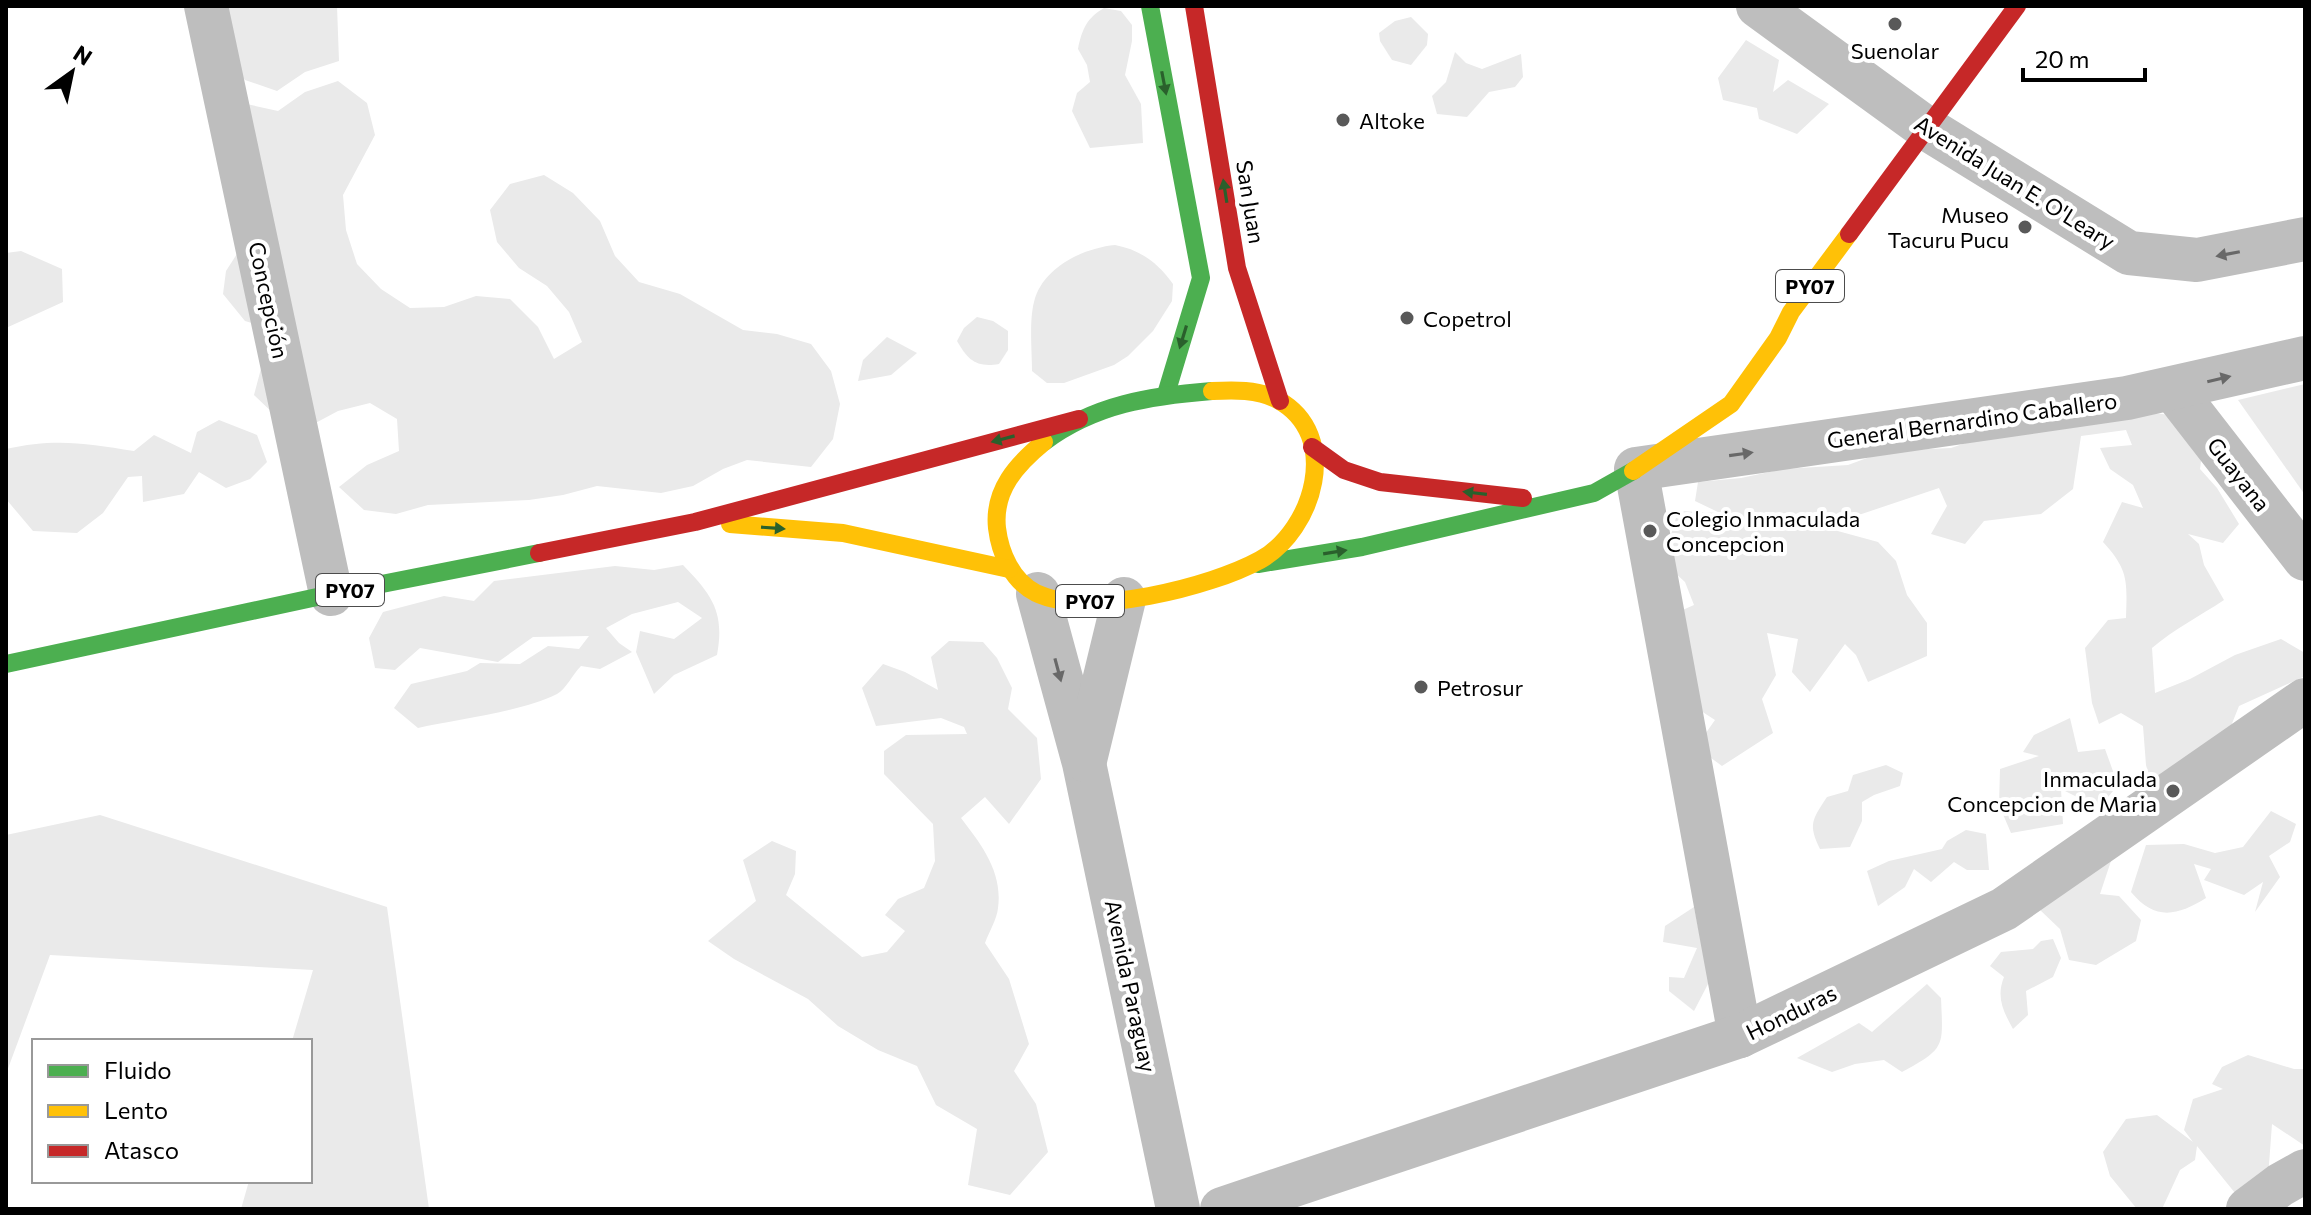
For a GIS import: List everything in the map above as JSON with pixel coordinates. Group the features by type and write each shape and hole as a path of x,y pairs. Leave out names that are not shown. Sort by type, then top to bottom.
{"main road":[{"path":"1150,6 1201,278 1166,394"},
{"name":"San Juan","path":"1194,6 1237,268 1280,401"},
{"name":"PY07","path":"695,522 843,533 940,552 1072,602 1165,595 1258,564 1362,547 1594,493 1636,469 1731,404 1778,338 1791,312 2017,6"},
{"name":"PY07","path":"6,664 331,594 695,522 1166,394 1248,391 1280,401 1304,422 1316,472 1312,496 1304,518 1280,547 1258,564"},
{"name":"PY07","path":"1024,582 997,536 996,509 1013,469 1043,443 1079,419"},
{"name":"PY07","path":"1312,447 1344,470 1380,482 1553,501"}],"street":[{"name":"Concepción","path":"206,6 331,594"},
{"name":"Avenida Juan E. O'Leary","path":"1758,6 1926,128 2129,253 2197,260 2305,239"},
{"name":"General Bernardino Caballero","path":"1636,469 2173,389 2305,358"},
{"name":"Guayana","path":"2173,389 2305,559"},
{"path":"1636,469 1740,1036"},
{"name":"Avenida Paraguay","path":"1024,582 1084,763 1178,1209"},
{"path":"1084,763 1124,599"},
{"name":"Honduras","path":"1222,1209 1740,1036 2004,909 2305,700"},
{"path":"2248,1209 2305,1171"}],"shaded area":[{"path":"208,6 337,6 339,61 305,72 277,91 245,80 220,54"},
{"path":"1104,8 1121,11 1132,25 1125,75 1141,104 1143,143 1090,148 1072,111 1077,93 1090,82 1087,65 1078,49 1086,25"},
{"path":"1411,17 1428,34 1427,45 1411,65 1392,60 1380,41 1379,33 1395,21"},
{"path":"1746,40 1779,60 1773,92 1788,80 1829,104 1797,134 1759,119 1757,108 1723,100 1718,78"},
{"path":"1455,52 1466,63 1482,69 1521,54 1523,77 1515,87 1489,92 1467,117 1437,114 1432,96 1446,82"},
{"path":"338,81 367,103 375,135 343,195 346,230 357,264 381,289 410,308 444,307 476,296 510,299 538,327 554,359 582,342 569,312 547,286 519,268 497,242 490,210 510,184 544,175 573,193 600,221 615,256 639,282 680,294 743,330 777,334 811,344 831,371 840,404 833,439 811,467 747,460 693,486 661,493 597,486 529,500 428,505 396,514 364,510 339,487 367,465 399,451 397,419 370,403 338,411 308,427 277,417 254,395 276,330 245,321 223,294 226,271 244,243 242,103 278,111 305,92"},
{"path":"1115,245 1141,254 1161,270 1173,284 1172,301 1153,331 1128,356 1114,365 1064,383 1047,383 1032,371 1032,318 1038,290 1055,270 1077,255"},
{"path":"21,251 62,269 63,302 6,328 6,253"},
{"path":"977,317 993,321 1008,331 1008,350 999,364 984,365 974,361 957,341 964,328"},
{"path":"887,337 917,353 891,375 858,381 863,360"},
{"path":"2305,384 2305,495 2238,400"},
{"path":"2146,412 2178,416 2203,446 2200,469 2217,488 2239,524 2223,543 2188,534 2199,544 2204,565 2224,600 2152,648 2155,693 2235,655 2281,639 2305,653 2305,676 2239,706 2227,736 2173,791 2150,781 2143,726 2121,713 2099,724 2092,703 2085,648 2108,620 2126,618 2125,577 2118,561 2103,542 2122,502 2143,508 2133,485 2110,469 2100,448 2132,445 2126,430 2081,436 2073,489 2041,514 1984,521 1965,544 1931,534 1947,506 1939,488 1823,527 1878,542 1896,561 1907,595 1927,623 1927,656 1868,682 1856,655 1845,644 1810,692 1792,672 1798,639 1767,633 1776,675 1762,699 1773,733 1722,766 1696,747 1715,720 1698,709 1662,619 1694,605 1685,582 1663,562 1678,511 1720,513 1695,501 1698,482 1741,478 1784,469 1848,465 1886,451 1951,448 2001,431"},
{"path":"219,420 257,435 267,462 250,479 226,488 199,472 184,494 143,502 142,476 128,477 103,513 77,533 33,531 6,499 6,449 70,443 134,451 154,435 191,453 197,432"},
{"path":"683,565 714,605 719,627 717,655 674,675 654,694 636,652 640,631 674,639 702,618 678,602 632,614 606,628 632,652 600,669 581,666 557,694 508,710 418,728 394,708 411,684 467,671 480,663 520,664 548,646 579,649 589,636 533,637 498,662 420,648 395,670 375,668 369,638 383,612 444,596 474,601 494,581 615,566 654,570"},
{"path":"949,641 983,642 997,658 1012,688 1008,709 1037,738 1041,779 1009,824 985,797 961,818 983,848 997,882 997,912 985,943 1009,979 1029,1044 1014,1071 1036,1104 1048,1152 1010,1195 968,1185 977,1129 936,1105 917,1066 878,1050 838,1026 808,999 734,959 708,941 756,901 743,860 772,841 796,851 795,874 786,895 862,957 887,952 905,931 885,915 898,899 924,888 935,861 933,824 884,774 884,751 906,735 967,734 964,727 941,718 876,726 862,688 883,664 938,690 931,657"},
{"path":"2070,718 2078,752 2105,749 2118,785 2099,808 2061,789 2063,824 2011,833 1999,805 2000,769 2039,756 2023,752 2034,735"},
{"path":"1886,765 1903,773 1900,786 1862,802 1862,821 1850,847 1820,849 1813,822 1827,797 1848,791 1853,775"},
{"path":"2271,811 2296,824 2290,842 2269,856 2280,877 2255,912 2263,882 2244,895 2204,880 2211,869 2194,864 2206,898 2185,909 2167,913 2158,911 2149,908 2131,892 2146,845 2184,844 2215,853 2243,847"},
{"path":"100,815 387,907 429,1209 241,1209 248,1183 312,1183 312,1039 293,1039 313,970 50,955 6,1074 6,835"},
{"path":"1966,830 1986,834 1989,870 1967,870 1954,862 1931,882 1914,869 1905,887 1878,906 1867,871 1889,861 1942,849 1947,841"},
{"path":"2114,852 2100,894 2119,896 2141,920 2136,941 2096,965 2069,960 2060,929 2039,909"},
{"path":"1694,907 1709,982 1694,1011 1669,991 1669,977 1684,978 1697,948 1663,942 1665,926"},
{"path":"2053,939 2061,958 2053,977 2026,991 2028,1015 2013,1029 2002,1004 2004,977 1990,966 2001,952 2033,949 2041,941"},
{"path":"1927,984 1941,998 1941,1037 1934,1051 1902,1072 1884,1060 1855,1064 1832,1072 1797,1058 1859,1023 1872,1032"},
{"path":"2248,1055 2294,1069 2305,1069 2305,1146 2272,1124 2268,1178 2235,1193 2197,1146 2195,1160 2180,1170 2162,1209 2137,1209 2110,1176 2103,1152 2126,1119 2157,1115 2193,1142 2184,1130 2193,1099 2223,1089 2212,1084 2222,1067"}],"traffic: fast":[{"path":"1150,6 1201,278 1166,394"},
{"path":"1044,442 1103,410 1145,399 1212,391"},
{"path":"1258,564 1362,547 1594,493 1633,471"},
{"path":"6,664 539,553"}],"traffic: slow":[{"path":"1633,471 1731,404 1778,338 1791,312 1849,234"},
{"path":"1044,442 1009,479 997,514 1004,556 1014,574 1028,588 1059,600 1117,601 1212,580 1260,560 1279,546 1295,527 1306,505 1313,482 1315,458 1310,436 1298,416 1278,400 1254,392 1212,391"},
{"path":"730,524 843,533 1009,569"}],"traffic: jam":[{"path":"1194,6 1237,268 1280,401"},
{"path":"1849,234 2017,6"},
{"path":"539,553 695,522 1079,419"},
{"path":"1312,447 1344,470 1380,482 1523,498"}],"place":[{"name":"Suenolar","path":"1895,24"},
{"name":"Altoke","path":"1343,120"},
{"name":"Museo Tacuru Pucu","path":"2025,227"},
{"name":"Copetrol","path":"1407,318"},
{"name":"Colegio Inmaculada Concepcion","path":"1650,531"},
{"name":"Petrosur","path":"1421,687"},
{"name":"Inmaculada Concepcion de Maria","path":"2173,791"}]}
